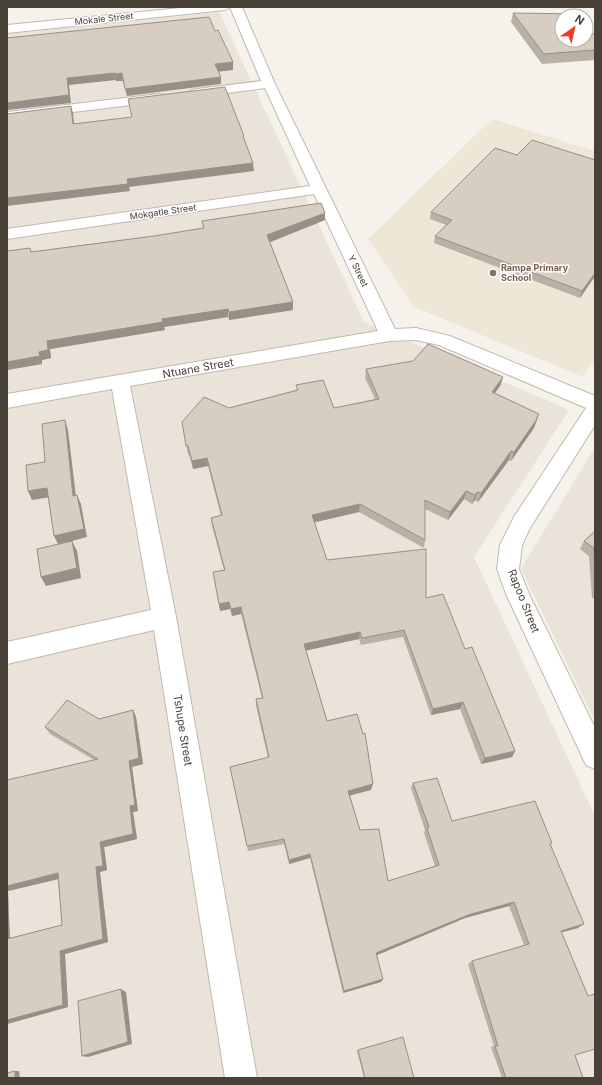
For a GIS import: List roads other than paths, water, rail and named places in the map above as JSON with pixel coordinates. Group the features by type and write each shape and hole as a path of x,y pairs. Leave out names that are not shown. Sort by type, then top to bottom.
{"street":[{"name":"Mokale Street","path":"7,29 225,7"},
{"name":"Y Street","path":"236,7 269,84 389,335"},
{"path":"184,94 269,84"},
{"path":"7,116 169,96"},
{"name":"Mokgatle Street","path":"7,234 319,189"},
{"path":"389,335 416,334 444,340 595,404"},
{"name":"Ntuane Street","path":"7,401 389,335"},
{"name":"Tshupe Street","path":"120,382 164,617 241,1078"},
{"name":"Rapoo Street","path":"595,409 522,523 511,545 508,569 518,594 595,756"},
{"path":"7,653 164,617"}],"place":[{"name":"Rampa Primary School","path":"493,273"}]}
